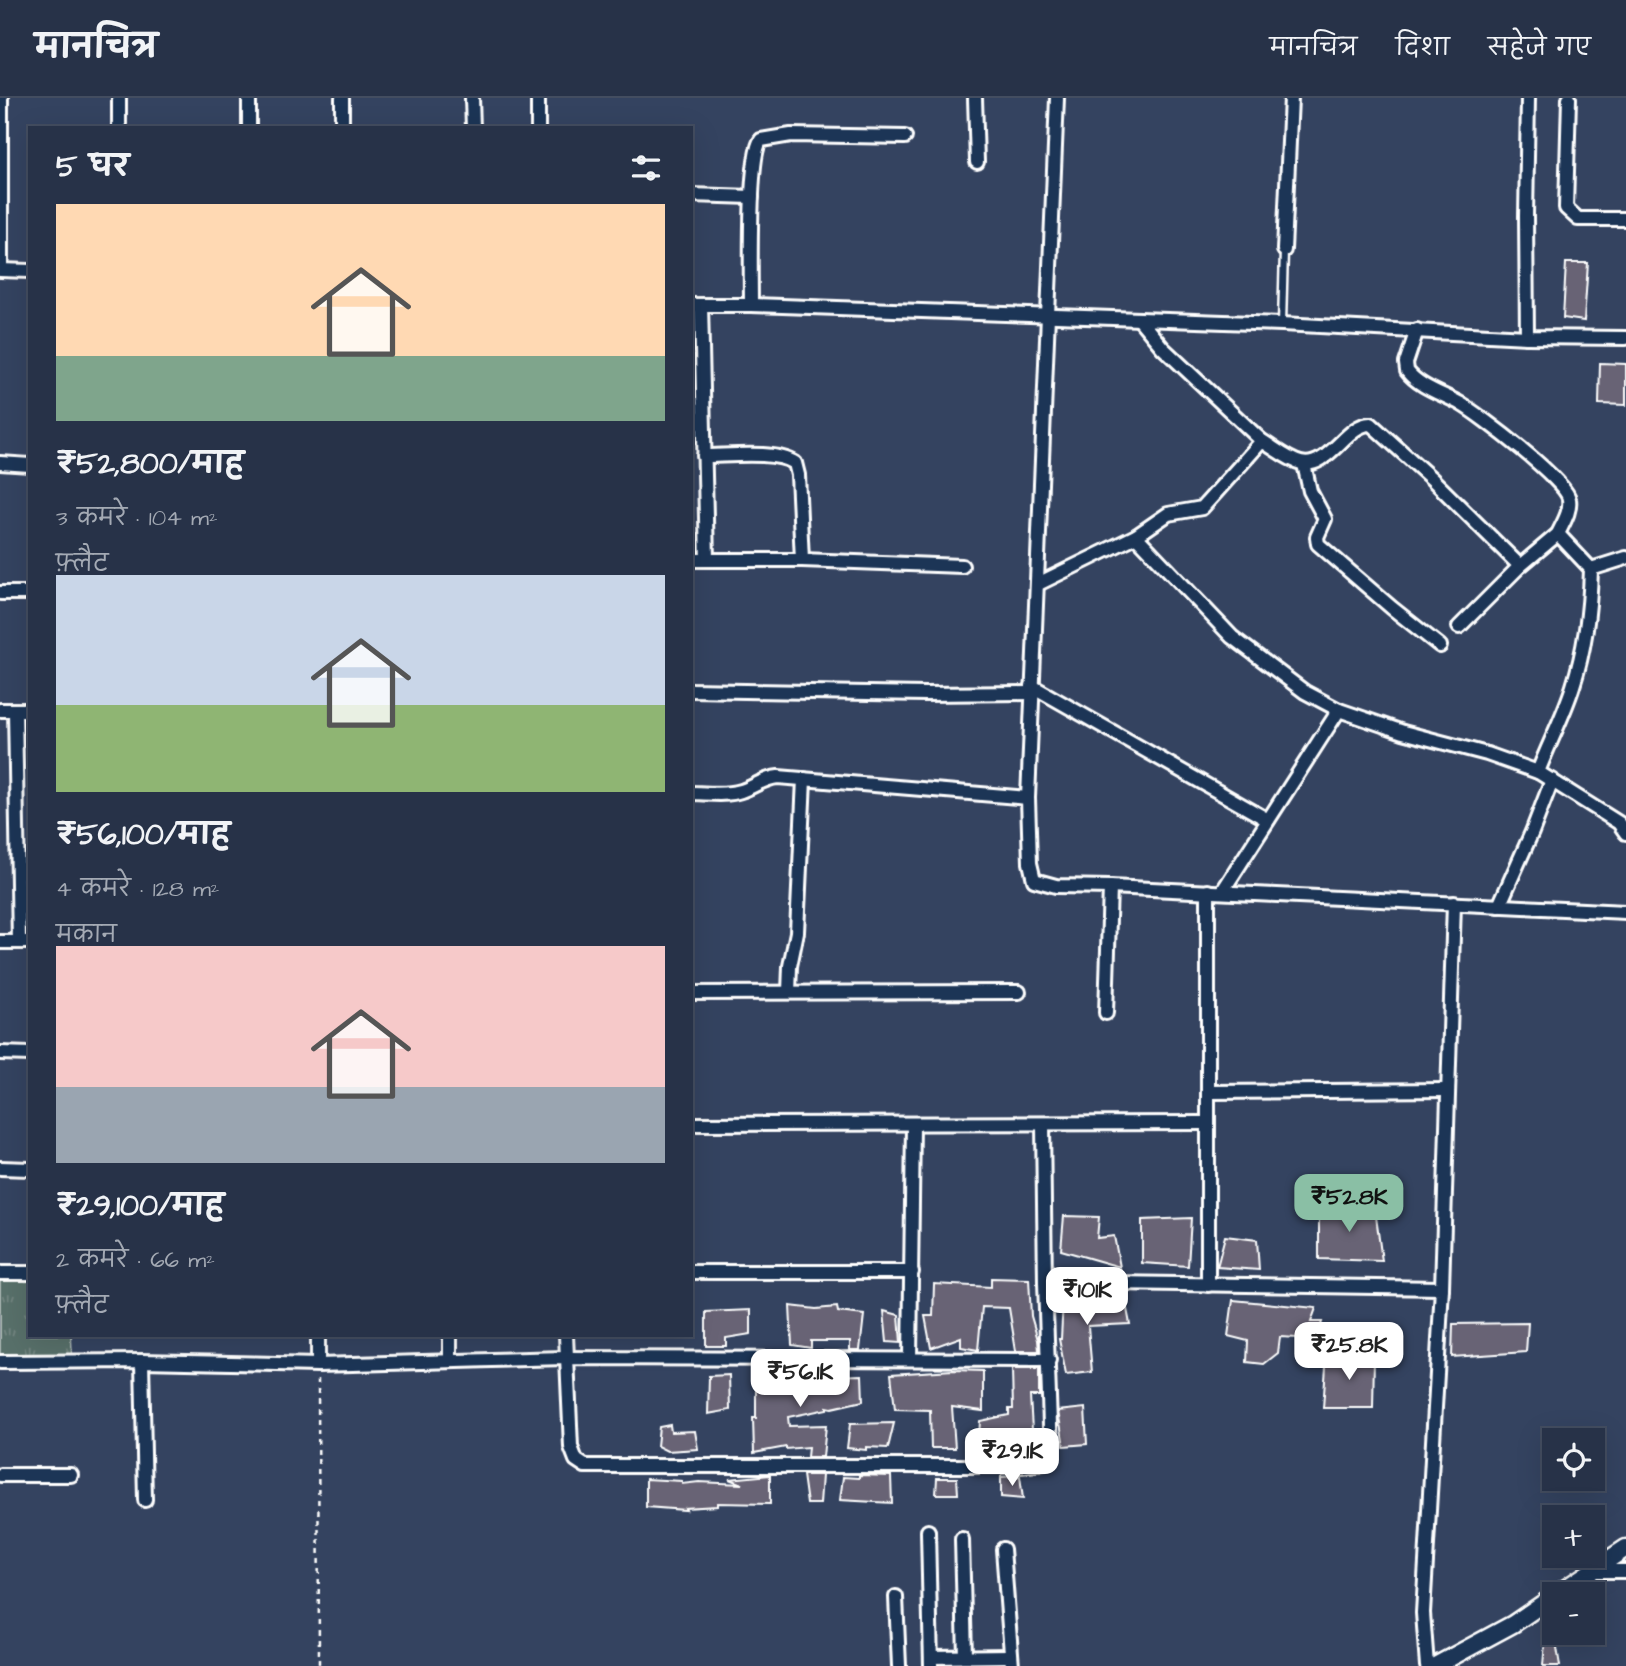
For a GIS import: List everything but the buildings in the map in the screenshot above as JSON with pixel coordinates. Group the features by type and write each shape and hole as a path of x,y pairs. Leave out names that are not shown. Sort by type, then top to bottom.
{"street":[{"path":"1,98 0,270 28,271"},
{"path":"118,126 119,98"},
{"path":"249,98 249,126"},
{"path":"342,98 342,126"},
{"path":"472,98 473,126"},
{"path":"538,98 538,126"},
{"path":"975,98 977,162"},
{"path":"1058,98 1028,798 1030,863 1034,880 1056,886 1626,912"},
{"path":"1284,250 1291,98"},
{"path":"1527,337 1528,98"},
{"path":"1569,98 1566,208 1578,219 1626,219"},
{"path":"751,305 752,197 756,149 761,140 791,135 905,137"},
{"path":"693,195 752,197"},
{"path":"707,560 696,305 1282,324 1527,337 1626,338"},
{"path":"1139,319 1163,348 1262,442 1304,464 1321,460 1363,425 1371,425 1433,479 1520,566"},
{"path":"1417,330 1406,363 1411,376 1461,404 1496,429 1555,478 1568,493 1567,516 1558,534 1520,566 1459,627"},
{"path":"1038,584 1136,536 1167,514 1205,506 1262,442"},
{"path":"704,456 775,456 795,463 798,475 802,561"},
{"path":"0,463 28,466"},
{"path":"1304,464 1310,491 1325,519 1316,539 1321,548 1440,646"},
{"path":"1538,772 1573,688 1588,616 1591,569 1558,534"},
{"path":"1136,536 1232,637 1305,692 1339,710 1538,772 1619,823 1626,833"},
{"path":"1591,569 1626,558"},
{"path":"693,560 962,565"},
{"path":"0,593 28,593"},
{"path":"693,690 1032,690 1268,820"},
{"path":"0,710 28,710"},
{"path":"0,942 24,942 23,825 15,710"},
{"path":"1222,892 1339,710"},
{"path":"693,793 740,792 772,777 1028,798"},
{"path":"789,992 790,966 797,932 804,779"},
{"path":"1499,906 1552,780"},
{"path":"1106,1013 1110,887"},
{"path":"1208,891 1208,1284"},
{"path":"1427,1666 1423,1613 1442,1288 1454,903"},
{"path":"693,993 1018,992"},
{"path":"0,1054 28,1054"},
{"path":"1208,1093 1448,1090"},
{"path":"693,1125 1208,1123"},
{"path":"910,1359 914,1124"},
{"path":"566,1337 572,1454 581,1464 595,1467 1036,1465 1048,1461 1051,1454 1043,1124"},
{"path":"0,1168 28,1169"},
{"path":"693,1272 912,1272"},
{"path":"0,1273 28,1273"},
{"path":"1045,1282 1442,1288"},
{"path":"318,1337 318,1365"},
{"path":"450,1337 450,1360"},
{"path":"0,1362 142,1361 318,1365 565,1358 1049,1360"},
{"path":"142,1361 145,1500"},
{"path":"0,1475 71,1475"},
{"path":"928,1531 931,1661 965,1657 1012,1661 1003,1549"},
{"path":"962,1539 965,1657"},
{"path":"1575,1582 1626,1548"},
{"path":"1592,1571 1626,1571"},
{"path":"896,1597 899,1666"},
{"path":"1435,1666 1513,1624 1542,1604"}],"lane":[{"path":"1282,324 1284,250"}],"path":[{"path":"318,1365 319,1666"}],"green space":[{"path":"0,1280 28,1280 28,1337 71,1337 72,1357 0,1357"}]}
